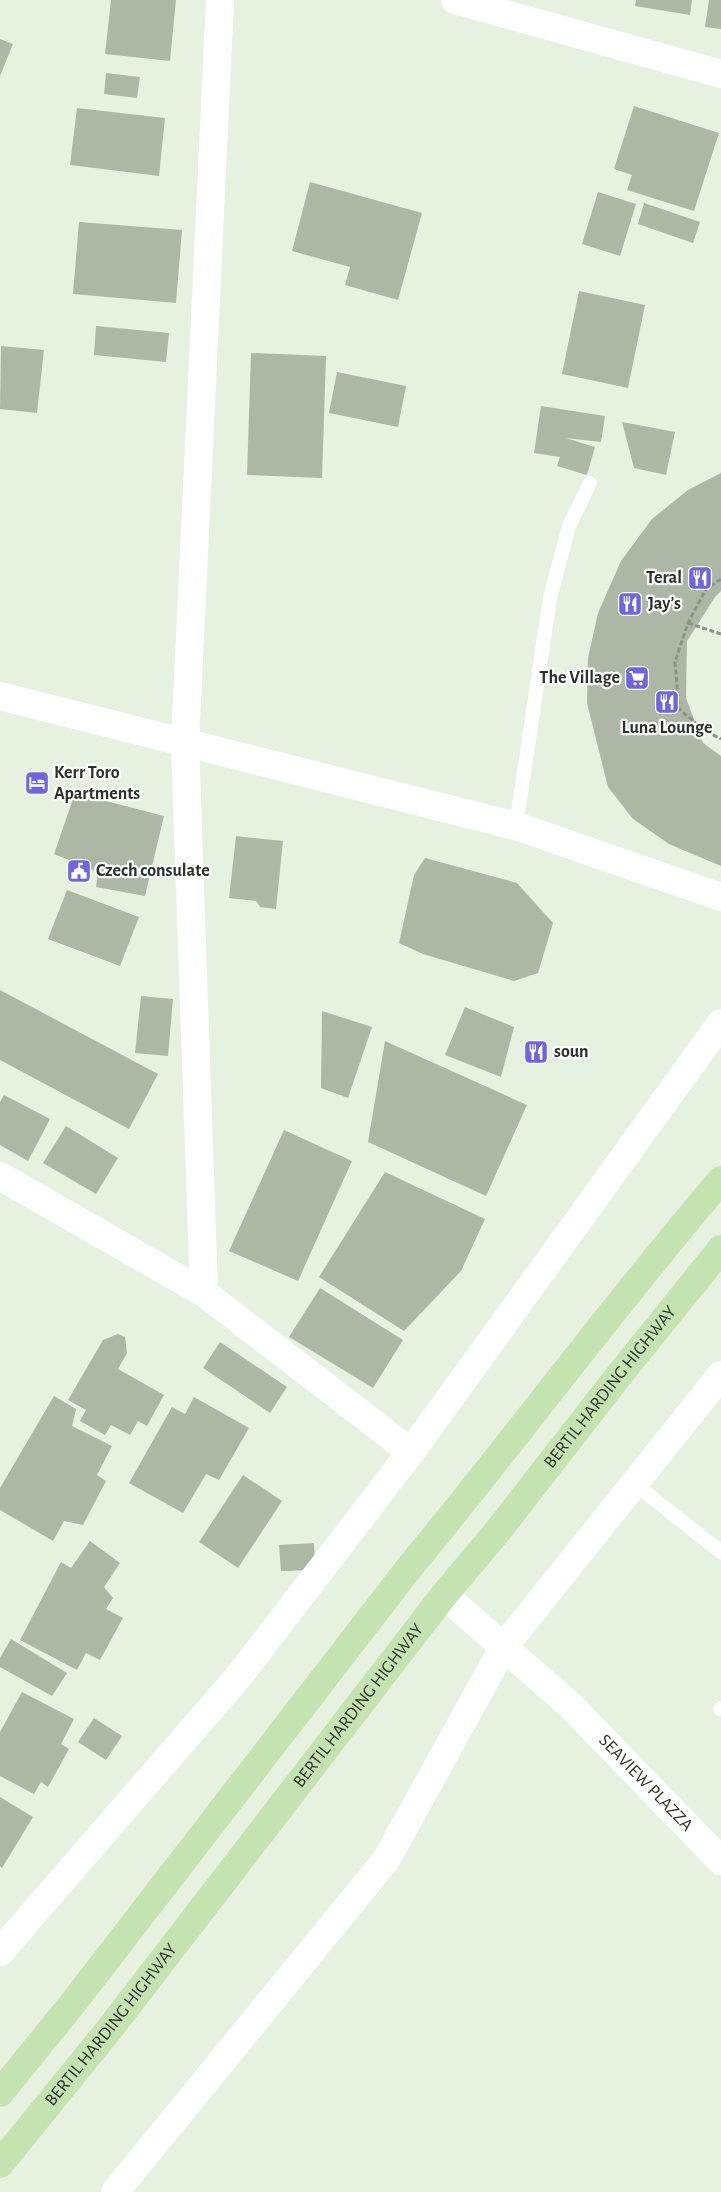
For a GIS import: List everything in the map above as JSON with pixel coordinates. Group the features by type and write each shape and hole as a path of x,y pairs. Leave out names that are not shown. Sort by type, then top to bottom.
{"main road":[{"path":"0,2093 72,2004 409,1568 462,1504 585,1346 721,1180"},
{"name":"BERTIL HARDING HIGHWAY","path":"0,2164 108,2031 444,1595 497,1532 620,1374 721,1249"}],"street":[{"path":"204,1292 185,742 220,0"},
{"path":"454,0 721,74"},
{"path":"0,696 516,826 721,897"},
{"path":"1,1950 239,1676 411,1452 721,1023"},
{"path":"0,1176 204,1292 411,1452"},
{"path":"115,2192 386,1860 503,1648 719,1382"},
{"name":"SEAVIEW PLAZZA","path":"444,1595 571,1706 721,1861"}],"lane":[{"path":"516,826 550,598 569,526 590,483"},
{"path":"635,1484 721,1552"}],"path":[{"path":"721,579 706,589 688,623 675,662 679,709 704,730 721,739"},
{"path":"688,623 721,634"}],"building":[{"path":"111,0 176,0 170,61 105,54"},
{"path":"636,0 692,0 690,15 635,6"},
{"path":"709,0 721,0 721,29 705,27"},
{"path":"0,39 13,44 0,76"},
{"path":"106,73 140,77 137,98 104,94"},
{"path":"634,106 719,133 694,211 627,190 632,175 614,169"},
{"path":"77,108 165,118 159,176 70,165"},
{"path":"310,182 422,213 398,300 345,285 350,267 292,251"},
{"path":"598,192 636,204 620,256 582,244"},
{"path":"644,203 700,222 693,243 638,224"},
{"path":"79,222 182,230 176,303 73,294"},
{"path":"579,291 645,305 628,388 562,374"},
{"path":"96,326 169,333 166,362 94,355"},
{"path":"1,346 44,350 37,413 0,409"},
{"path":"251,353 326,356 322,478 247,475"},
{"path":"337,372 406,386 398,427 329,413"},
{"path":"541,406 605,416 601,442 566,438 595,447 587,475 557,466 560,457 534,453"},
{"path":"622,422 675,432 666,475 634,468"},
{"name":"The Village","path":"721,473 721,591 715,597 687,641 686,698 703,743 721,756 721,866 669,844 633,819 608,787 587,703 588,658 598,613 621,561 652,519 688,490"},
{"path":"75,793 164,816 145,896 96,887 98,872 54,854"},
{"path":"236,836 283,841 276,909 260,907 256,901 229,898"},
{"path":"425,858 517,883 553,923 538,973 514,981 423,954 399,943 414,875"},
{"path":"67,890 139,917 120,966 48,939"},
{"path":"0,990 158,1074 129,1129 0,1060"},
{"path":"141,996 173,999 168,1056 135,1053"},
{"path":"465,1007 514,1027 501,1077 445,1055"},
{"path":"322,1011 372,1027 348,1098 321,1088"},
{"path":"385,1041 527,1105 486,1196 368,1142"},
{"path":"4,1095 50,1119 28,1161 0,1145 0,1102"},
{"path":"66,1126 118,1158 96,1194 43,1163"},
{"path":"284,1130 352,1161 298,1281 229,1251"},
{"path":"385,1172 485,1219 461,1271 404,1331 319,1277"},
{"path":"320,1288 403,1340 373,1388 289,1337"},
{"path":"118,1334 125,1337 127,1353 118,1369 164,1395 147,1426 138,1421 130,1435 111,1425 105,1435 80,1421 86,1410 68,1400 103,1340"},
{"path":"220,1342 287,1387 270,1413 203,1368"},
{"path":"54,1396 76,1409 72,1426 112,1446 97,1475 106,1481 83,1525 64,1521 53,1541 0,1510 0,1488"},
{"path":"194,1397 249,1428 219,1480 206,1474 183,1513 129,1483 172,1407 185,1414"},
{"path":"243,1475 282,1501 238,1568 199,1542"},
{"path":"90,1541 120,1563 104,1587 113,1598 106,1609 123,1618 100,1660 86,1653 77,1670 20,1640 61,1562 71,1568"},
{"path":"314,1543 315,1570 281,1571 279,1545"},
{"path":"11,1639 67,1673 52,1696 0,1667 0,1658"},
{"path":"22,1692 74,1719 61,1744 69,1749 48,1787 41,1782 34,1794 0,1776 0,1732"},
{"path":"94,1718 122,1736 106,1760 78,1742"},
{"path":"0,1797 33,1817 2,1868 0,1866"}],"place":[{"name":"Teral","path":"700,578"},
{"name":"Jay’s","path":"630,604"},
{"name":"The Village","path":"637,678"},
{"name":"Luna Lounge","path":"667,702"},
{"name":"Kerr Toro Apartments","path":"37,783"},
{"name":"Czech consulate","path":"79,871"},
{"name":"soun","path":"536,1052"}]}
